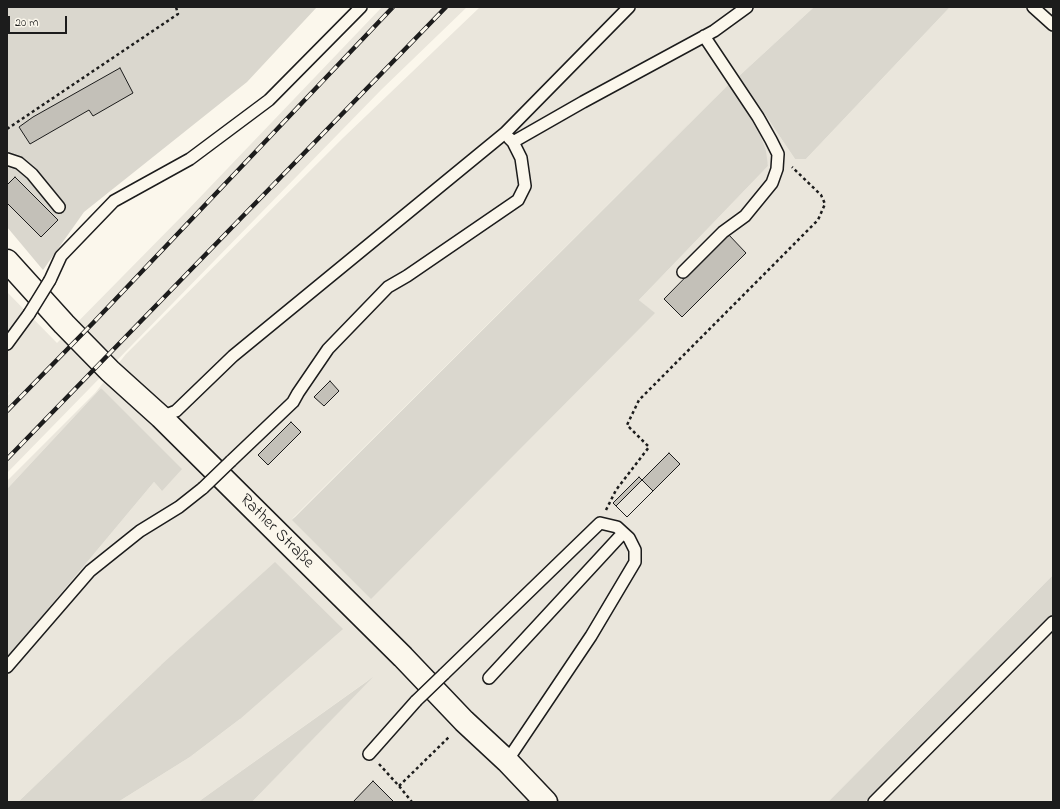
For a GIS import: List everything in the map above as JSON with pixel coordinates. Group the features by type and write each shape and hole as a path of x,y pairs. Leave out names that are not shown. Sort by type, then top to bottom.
{"street":[{"name":"Rather Straße","path":"7,261 64,324 110,371 161,417 402,657 464,721 507,761 546,802"}],"lane":[{"path":"7,344 29,314 50,280 61,256 114,201 190,159 269,100 361,7"},
{"path":"161,417 176,411 233,356 504,133 629,7"},
{"path":"513,142 704,36 747,7"},
{"path":"1033,7 1053,25"},
{"path":"683,272 723,232 745,216 772,183 777,169 778,154 758,117 704,36"},
{"path":"7,667 90,571 140,530 179,507 203,488 294,402 298,393 328,349 388,287 407,276 518,200 526,186 521,158 513,142 504,133"},
{"path":"7,159 19,163 32,174 59,207"},
{"path":"369,754 416,701 600,523 617,527 629,538 635,550 635,562 591,636 507,761"},
{"path":"489,678 623,532"},
{"path":"874,802 1053,622"}],"path":[{"path":"7,129 178,14 176,7"},
{"path":"600,523 616,490 649,447 627,425 640,400 818,220 825,204 821,195 778,154"},
{"path":"399,786 447,738"},
{"path":"369,754 412,802"}],"shaded area":[{"path":"7,7 317,7 247,82 84,212 43,270 7,227"},
{"path":"382,7 467,7 382,89 7,473 7,396 13,389 7,395 7,292 57,343 184,214"},
{"path":"480,7 814,7 739,76 795,159 806,159 950,7 1053,7 1053,575 828,802 252,802 370,679 198,802 118,802 190,757 240,719 161,665 18,802 7,802 7,658 154,482 162,491 101,388 7,489 7,481 95,393 126,354 344,137","holes":["729,84 759,132 768,166 639,300 654,313 292,519"]},
{"path":"814,7 950,7 806,159 795,159 739,76"},
{"path":"729,84 759,132 766,151 768,166 639,300 655,313 371,599 292,520"},
{"path":"101,388 182,469 162,491 154,482 7,658 7,489"},
{"path":"275,562 343,629 240,719 190,757 118,802 18,802 161,665"},
{"path":"1053,575 1053,614 985,683 865,802 828,802"},
{"path":"1053,614 1053,802 865,802 985,683"},
{"path":"373,677 252,802 198,802"}],"building":[{"path":"120,68 133,93 93,116 89,110 30,144 19,127 33,117"},
{"path":"15,177 58,220 41,237 7,203 7,185"},
{"path":"728,234 746,253 682,317 664,299"},
{"path":"330,381 339,391 324,406 314,397"},
{"path":"291,422 301,432 268,465 258,455"},
{"path":"669,453 680,464 627,517 616,506"},
{"path":"639,477 653,491 627,517 613,503"},
{"path":"373,781 394,802 353,802"}],"railway":[{"path":"7,411 93,323 393,7"},
{"path":"7,459 446,7"}]}
